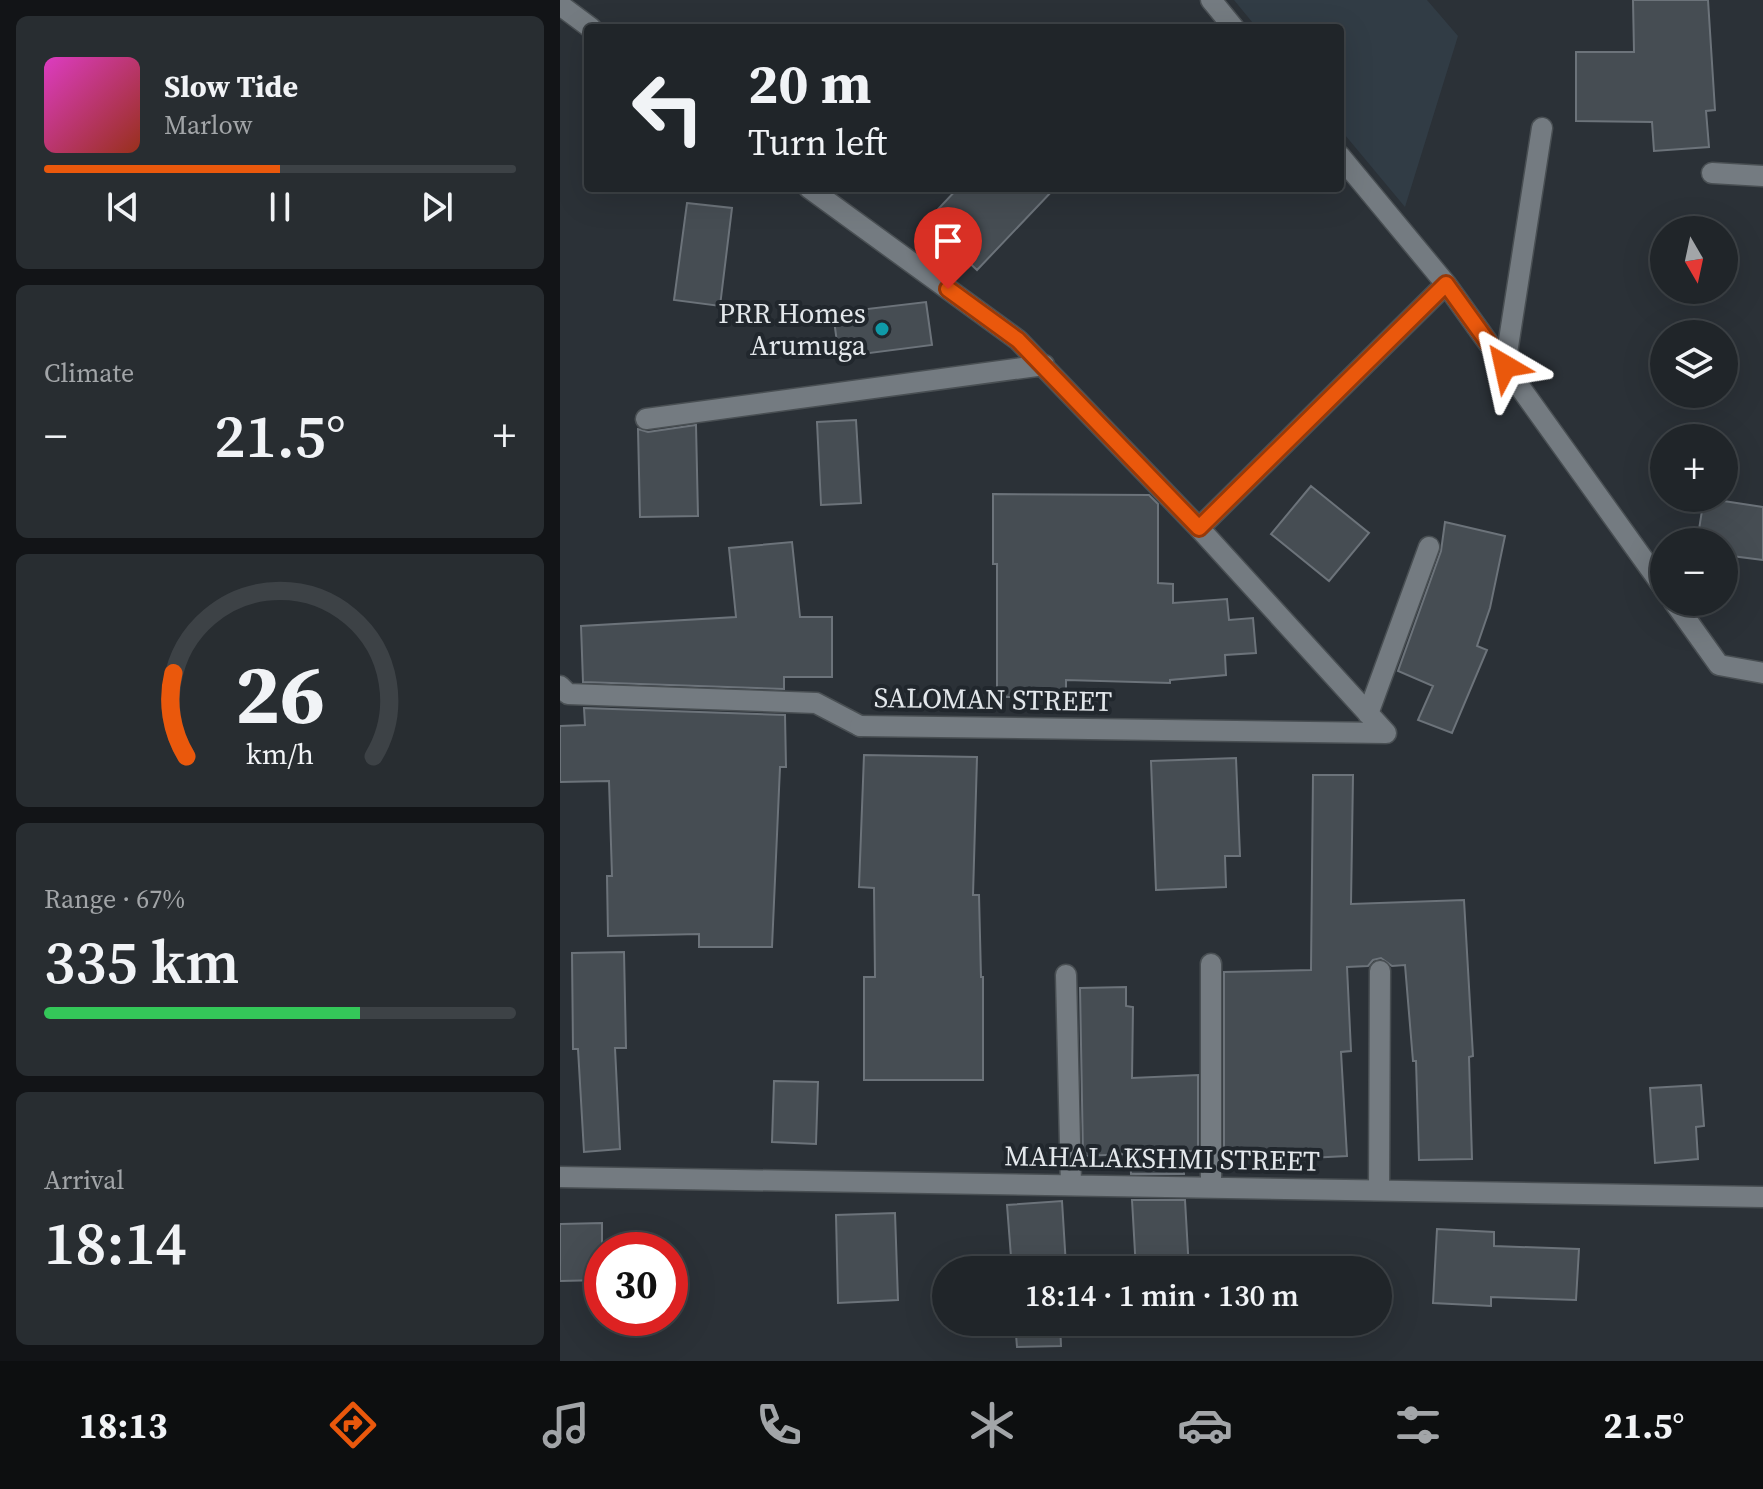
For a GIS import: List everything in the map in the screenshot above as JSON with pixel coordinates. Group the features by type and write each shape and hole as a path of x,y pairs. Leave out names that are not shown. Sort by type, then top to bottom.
{"street":[{"path":"1211,0 1231,24"},
{"path":"560,5 586,24"},
{"path":"1505,366 1542,128"},
{"path":"1344,161 1446,284 1650,568"},
{"path":"1712,173 1763,176"},
{"path":"814,192 1018,340 1199,528 1368,714 1429,547"},
{"path":"1199,528 1446,284"},
{"path":"646,419 1044,365"},
{"path":"1684,616 1719,665 1763,673"},
{"name":"SALOMAN STREET","path":"560,686 568,694 816,703 860,726 1386,733 1368,714"},
{"path":"1211,964 1211,1187"},
{"path":"1379,1190 1380,971"},
{"path":"1066,975 1071,1185"},
{"name":"MAHALAKSHMI STREET","path":"560,1177 1763,1197"}],"shaded area":[{"path":"1234,0 1427,0 1458,36 1405,207 1344,134 1344,24 1254,24"}],"building":[{"path":"1633,0 1708,0 1715,110 1706,111 1709,147 1654,151 1652,122 1576,121 1576,52 1634,52"},
{"path":"954,192 1051,192 977,270 926,222"},
{"path":"687,203 732,208 720,306 674,300"},
{"name":"PRR Homes Arumuga","path":"926,302 932,345 839,357 833,313"},
{"path":"856,420 861,503 821,505 817,422"},
{"path":"696,425 698,516 640,517 638,429 648,432"},
{"path":"1311,486 1369,533 1329,581 1271,534"},
{"path":"993,494 1149,495 1158,504 1158,583 1173,584 1173,603 1227,599 1229,620 1253,618 1256,653 1225,655 1226,675 1170,680 1170,683 1066,680 1066,697 997,697 997,564 993,564"},
{"path":"1738,503 1763,507 1763,560 1738,557 1738,528 1699,528 1702,512 1738,512"},
{"path":"1445,522 1505,536 1490,608 1477,646 1487,650 1452,733 1418,720 1433,686 1398,671 1441,551"},
{"path":"792,542 800,617 832,617 832,677 784,677 784,689 583,682 581,626 736,617 729,548"},
{"path":"584,708 785,715 786,767 780,767 772,947 699,947 699,934 608,936 607,876 612,876 609,781 560,782 560,726 585,725"},
{"path":"864,755 977,757 973,895 979,895 983,1080 864,1080 864,977 875,977 874,888 859,887"},
{"path":"1236,758 1240,856 1225,856 1226,887 1156,890 1151,761"},
{"path":"1313,775 1353,775 1351,904 1464,900 1473,1056 1469,1057 1472,1159 1419,1160 1416,1061 1413,1061 1405,965 1392,966 1381,958 1373,960 1368,966 1347,967 1351,1051 1341,1052 1347,1156 1289,1159 1289,1152 1224,1152 1224,972 1311,970"},
{"path":"624,952 626,1048 615,1048 620,1149 584,1152 578,1049 573,1049 572,953"},
{"path":"1126,987 1126,1006 1133,1007 1132,1078 1198,1075 1198,1151 1183,1151 1184,1174 1131,1174 1130,1154 1083,1156 1080,988"},
{"path":"774,1081 818,1082 816,1144 772,1142"},
{"path":"1701,1085 1704,1126 1696,1127 1698,1159 1655,1163 1650,1088"},
{"path":"1132,1200 1185,1200 1188,1256 1135,1256"},
{"path":"1062,1201 1065,1256 1011,1256 1007,1205"},
{"path":"895,1213 898,1300 838,1303 836,1215"},
{"path":"602,1223 602,1232 584,1232 584,1280 560,1281 560,1224"},
{"path":"1437,1229 1494,1232 1494,1246 1579,1249 1576,1300 1491,1297 1491,1306 1433,1303"},
{"path":"1016,1336 1061,1336 1061,1346 1017,1347"}],"place":[{"name":"PRR Homes Arumuga","path":"882,329"}],"route":[{"path":"948,289 1018,340 1199,528 1446,284 1505,366"}]}
